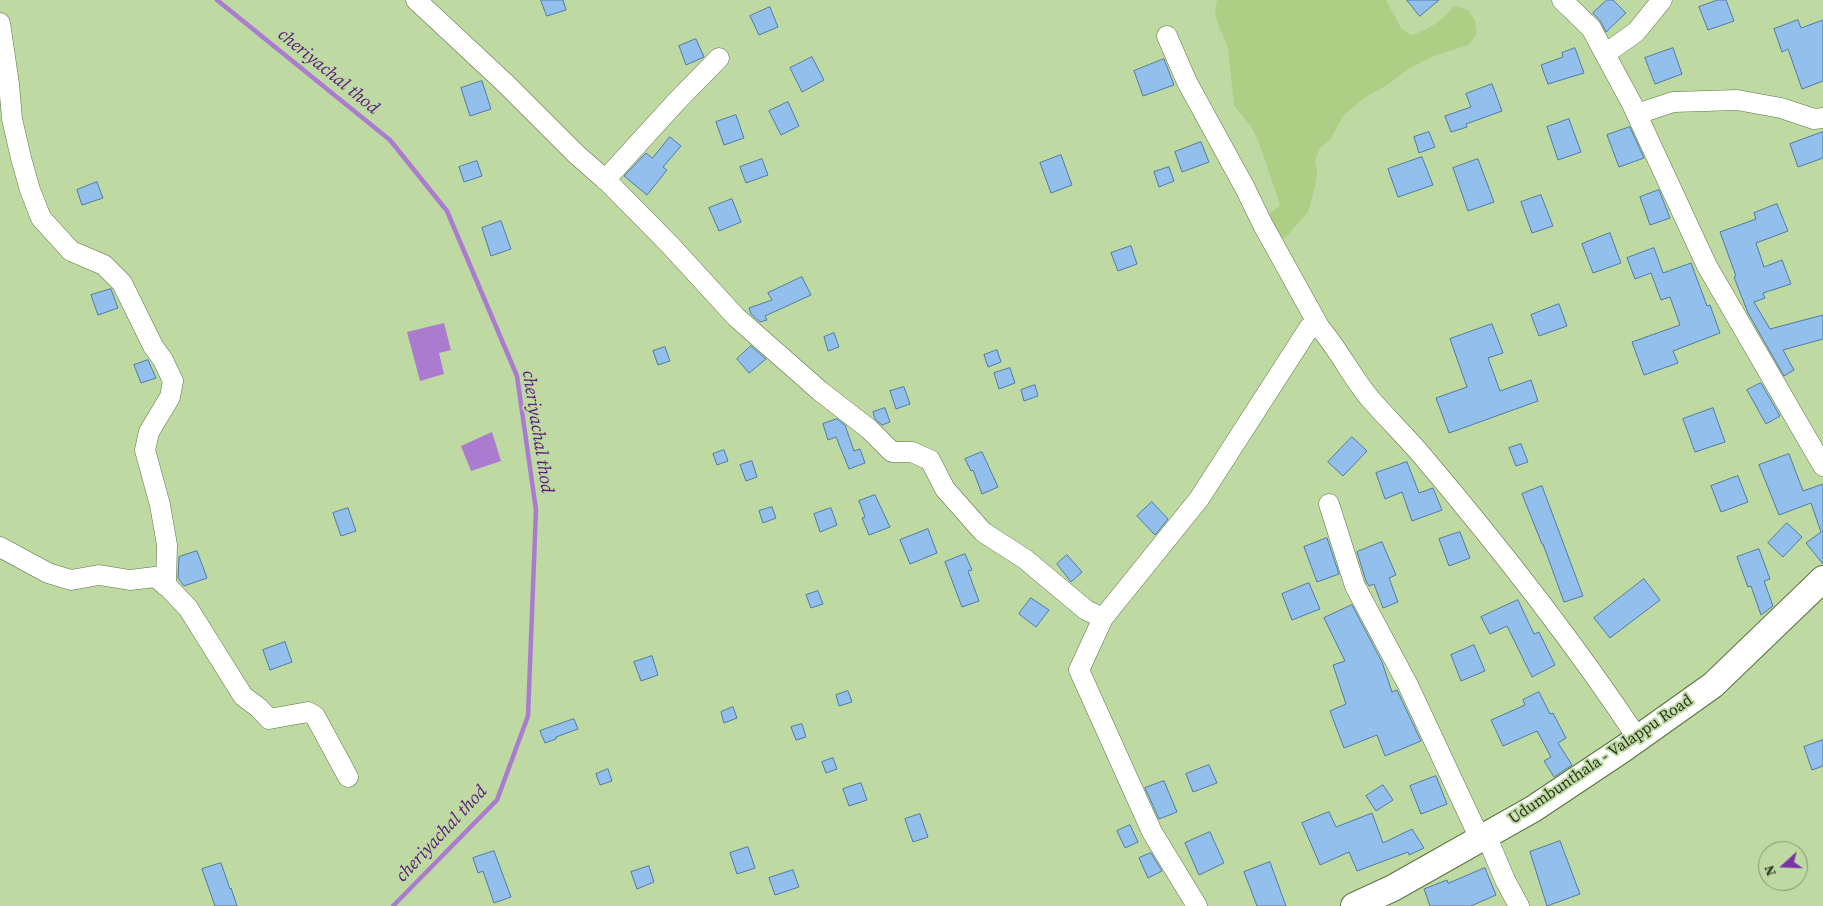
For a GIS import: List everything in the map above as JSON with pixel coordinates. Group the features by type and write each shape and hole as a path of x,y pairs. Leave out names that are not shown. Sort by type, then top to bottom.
{"main road":[{"name":"Udumbunthala - Valappu Road","path":"1354,906 1393,888 1533,809 1638,739 1712,685 1823,579"}],"street":[{"path":"416,0 506,83 576,154 605,180 671,246 736,317 820,391 869,429 892,452 912,452 930,460 946,489 983,532 1025,559 1086,610 1103,618"},
{"path":"1562,0 1590,28 1605,54 1637,114 1707,266 1823,466"},
{"path":"1605,54 1636,32 1662,0"},
{"path":"0,23 12,119 30,190 41,218 71,251 104,265 122,283 153,346 163,360 173,380 170,397 149,432 145,450 160,504 167,545 166,586"},
{"path":"1167,36 1187,82 1320,328 1331,340 1371,400 1418,451 1489,536 1604,687 1638,739"},
{"path":"605,180 719,58"},
{"path":"1637,114 1673,102 1737,100 1781,108 1814,119 1823,118"},
{"path":"1197,906 1152,832 1079,670 1103,618 1199,500 1308,328 1320,328"},
{"path":"1329,504 1355,586 1408,685 1519,906"},
{"path":"0,547 48,573 71,580 99,575 130,580 155,577 188,608 243,696 259,708 269,719 308,712 315,716 348,777"}],"green space":[{"path":"1217,0 1386,0 1401,28 1411,35 1435,24 1454,6 1468,10 1475,21 1477,34 1468,45 1431,57 1408,69 1387,85 1364,98 1343,116 1330,140 1320,148 1315,160 1317,173 1308,212 1285,238 1279,238 1269,221 1269,214 1280,205 1258,140 1252,128 1234,105 1228,49 1215,12"}],"shaded area":[{"path":"444,323 451,350 439,353 444,374 420,381 407,332"},
{"path":"492,432 501,461 471,471 461,446"}],"building":[{"path":"541,0 563,0 566,10 547,16"},
{"path":"1407,0 1439,0 1420,16"},
{"path":"1607,0 1613,0 1626,13 1606,32 1601,22 1593,13"},
{"path":"1718,0 1726,0 1734,21 1708,30 1699,7"},
{"path":"770,7 778,27 759,35 750,16"},
{"path":"1798,20 1801,28 1823,20 1823,81 1802,89 1788,49 1782,52 1774,29"},
{"path":"696,39 704,57 686,65 679,46"},
{"path":"1575,48 1584,73 1548,84 1541,65 1563,57 1562,53"},
{"path":"1673,48 1682,74 1655,84 1645,58"},
{"path":"812,57 824,80 802,92 790,68"},
{"path":"1164,59 1174,85 1143,96 1134,71"},
{"path":"482,81 491,109 470,116 461,88"},
{"path":"1492,84 1502,111 1466,124 1467,127 1451,132 1445,116 1471,107 1466,94"},
{"path":"788,102 799,126 781,135 769,111"},
{"path":"736,115 744,138 724,145 716,122"},
{"path":"1569,119 1581,152 1558,160 1547,127"},
{"path":"1630,127 1644,158 1619,167 1607,135"},
{"path":"1429,132 1435,147 1419,153 1414,137"},
{"path":"1823,132 1823,158 1798,167 1790,144"},
{"path":"670,137 681,146 663,167 667,170 647,195 624,176 646,153 652,158"},
{"path":"1201,142 1209,162 1182,172 1175,152"},
{"path":"1061,155 1072,185 1051,193 1040,163"},
{"path":"1422,157 1433,185 1398,197 1388,169"},
{"path":"762,159 768,175 746,183 740,167"},
{"path":"1478,159 1494,202 1468,211 1453,168"},
{"path":"477,161 482,176 464,182 459,167"},
{"path":"1169,167 1174,181 1159,187 1154,172"},
{"path":"97,182 103,198 82,205 77,190"},
{"path":"1659,190 1670,218 1650,225 1640,197"},
{"path":"1541,195 1553,226 1532,233 1521,202"},
{"path":"732,199 741,222 719,231 709,208"},
{"path":"1777,204 1788,231 1756,243 1764,267 1782,260 1791,284 1763,293 1765,298 1754,302 1770,329 1823,315 1823,339 1783,350 1794,370 1784,376 1748,313 1720,232 1756,219 1754,213"},
{"path":"501,221 511,249 491,256 482,228"},
{"path":"1610,233 1621,263 1593,273 1582,244"},
{"path":"1131,246 1137,264 1118,271 1111,253"},
{"path":"1654,248 1663,273 1691,263 1707,306 1710,305 1720,333 1673,351 1678,363 1644,375 1632,342 1680,325 1670,297 1661,300 1651,273 1635,279 1627,258"},
{"path":"802,277 811,295 765,316 767,320 760,322 751,314 749,308 772,300 768,293"},
{"path":"111,289 118,308 98,315 91,295"},
{"path":"1559,304 1567,326 1539,336 1531,315"},
{"path":"1492,324 1503,353 1488,358 1500,391 1531,380 1538,401 1449,433 1436,398 1467,387 1450,339"},
{"path":"834,333 839,347 828,351 824,337"},
{"path":"751,346 766,359 749,373 737,359"},
{"path":"665,347 670,361 658,365 653,351"},
{"path":"997,350 1001,362 988,367 984,355"},
{"path":"148,360 156,378 141,383 134,365"},
{"path":"1010,368 1015,383 999,389 994,373"},
{"path":"1761,383 1780,416 1766,424 1747,390"},
{"path":"1035,385 1038,396 1024,401 1021,390"},
{"path":"904,387 910,404 896,409 890,391"},
{"path":"885,408 890,422 882,425 875,419 873,412"},
{"path":"1713,408 1725,442 1695,452 1683,419"},
{"path":"837,419 845,425 854,451 860,449 865,463 849,469 836,437 828,440 823,424"},
{"path":"1352,437 1367,451 1343,476 1328,462"},
{"path":"1521,444 1528,462 1516,466 1509,448"},
{"path":"724,450 728,461 717,465 713,454"},
{"path":"982,452 998,487 982,494 973,470 971,471 965,459"},
{"path":"1789,454 1803,491 1823,484 1823,564 1806,543 1821,532 1811,503 1779,515 1759,465"},
{"path":"752,461 757,477 746,481 740,465"},
{"path":"1407,462 1419,493 1433,488 1442,510 1412,521 1402,492 1385,499 1376,473"},
{"path":"1738,476 1748,502 1721,512 1711,486"},
{"path":"1542,486 1583,596 1564,602 1522,494"},
{"path":"875,495 890,527 869,535 862,518 865,517 859,501"},
{"path":"1152,502 1168,519 1155,535 1137,516"},
{"path":"772,507 776,518 763,523 759,511"},
{"path":"348,508 356,531 341,536 333,513"},
{"path":"831,508 837,525 820,532 814,514"},
{"path":"1787,523 1802,537 1783,557 1768,543"},
{"path":"928,529 937,553 910,564 900,540"},
{"path":"1460,532 1470,558 1449,566 1439,539"},
{"path":"1327,538 1339,574 1317,582 1304,547"},
{"path":"1382,542 1396,575 1389,578 1398,602 1383,608 1374,584 1369,586 1366,581 1357,552"},
{"path":"1759,549 1770,579 1764,581 1773,606 1761,615 1751,586 1748,587 1737,557"},
{"path":"197,551 207,578 184,586 178,578 179,557"},
{"path":"965,554 972,570 968,571 979,601 962,607 945,562"},
{"path":"1067,555 1082,572 1071,582 1057,564"},
{"path":"1644,579 1660,600 1610,638 1594,618"},
{"path":"1309,583 1320,609 1292,620 1282,594"},
{"path":"818,591 823,604 811,608 806,595"},
{"path":"1031,598 1049,610 1036,627 1019,614"},
{"path":"1518,600 1534,634 1539,632 1555,665 1532,677 1507,626 1490,634 1481,617"},
{"path":"1352,605 1382,662 1392,692 1397,690 1421,741 1385,756 1377,735 1344,748 1330,711 1346,704 1333,665 1345,661 1324,618"},
{"path":"285,642 292,662 270,670 263,650"},
{"path":"1474,645 1485,671 1461,681 1451,655"},
{"path":"652,656 658,675 641,681 634,662"},
{"path":"848,691 852,702 839,706 836,695"},
{"path":"1539,692 1550,714 1553,713 1566,738 1558,743 1572,765 1554,777 1544,761 1551,757 1537,731 1503,746 1491,720 1525,705 1523,700"},
{"path":"733,707 737,718 724,723 721,712"},
{"path":"574,719 578,729 545,743 540,731"},
{"path":"802,724 806,737 796,740 791,727"},
{"path":"1823,740 1823,766 1812,770 1804,747"},
{"path":"833,758 837,769 826,773 822,762"},
{"path":"1209,765 1217,783 1193,792 1186,774"},
{"path":"608,769 612,781 600,785 596,774"},
{"path":"1436,776 1447,804 1421,814 1410,786"},
{"path":"1164,781 1177,812 1159,819 1145,788"},
{"path":"861,783 867,800 849,806 843,789"},
{"path":"1383,785 1393,800 1376,811 1366,796"},
{"path":"1329,812 1336,827 1372,813 1383,843 1412,829 1424,848 1409,855 1408,852 1357,871 1349,852 1320,865 1302,823"},
{"path":"920,814 928,837 913,842 905,819"},
{"path":"1130,825 1138,842 1125,848 1117,831"},
{"path":"1210,832 1224,863 1199,875 1185,843"},
{"path":"1560,841 1580,894 1547,906 1530,852"},
{"path":"748,847 755,868 737,874 730,853"},
{"path":"494,851 511,897 494,903 483,871 478,873 473,858"},
{"path":"1151,853 1162,871 1148,878 1139,858"},
{"path":"1270,862 1286,906 1257,906 1244,872"},
{"path":"221,863 237,906 215,906 202,869"},
{"path":"649,866 654,882 637,889 631,872"},
{"path":"1485,868 1496,895 1471,906 1430,906 1424,889 1447,880 1448,883"},
{"path":"793,870 799,887 775,895 769,878"}],"waterway":[{"name":"cheriyachal thod","path":"217,0 390,140 447,211 517,376 536,510 528,716 497,800 393,906"}]}
